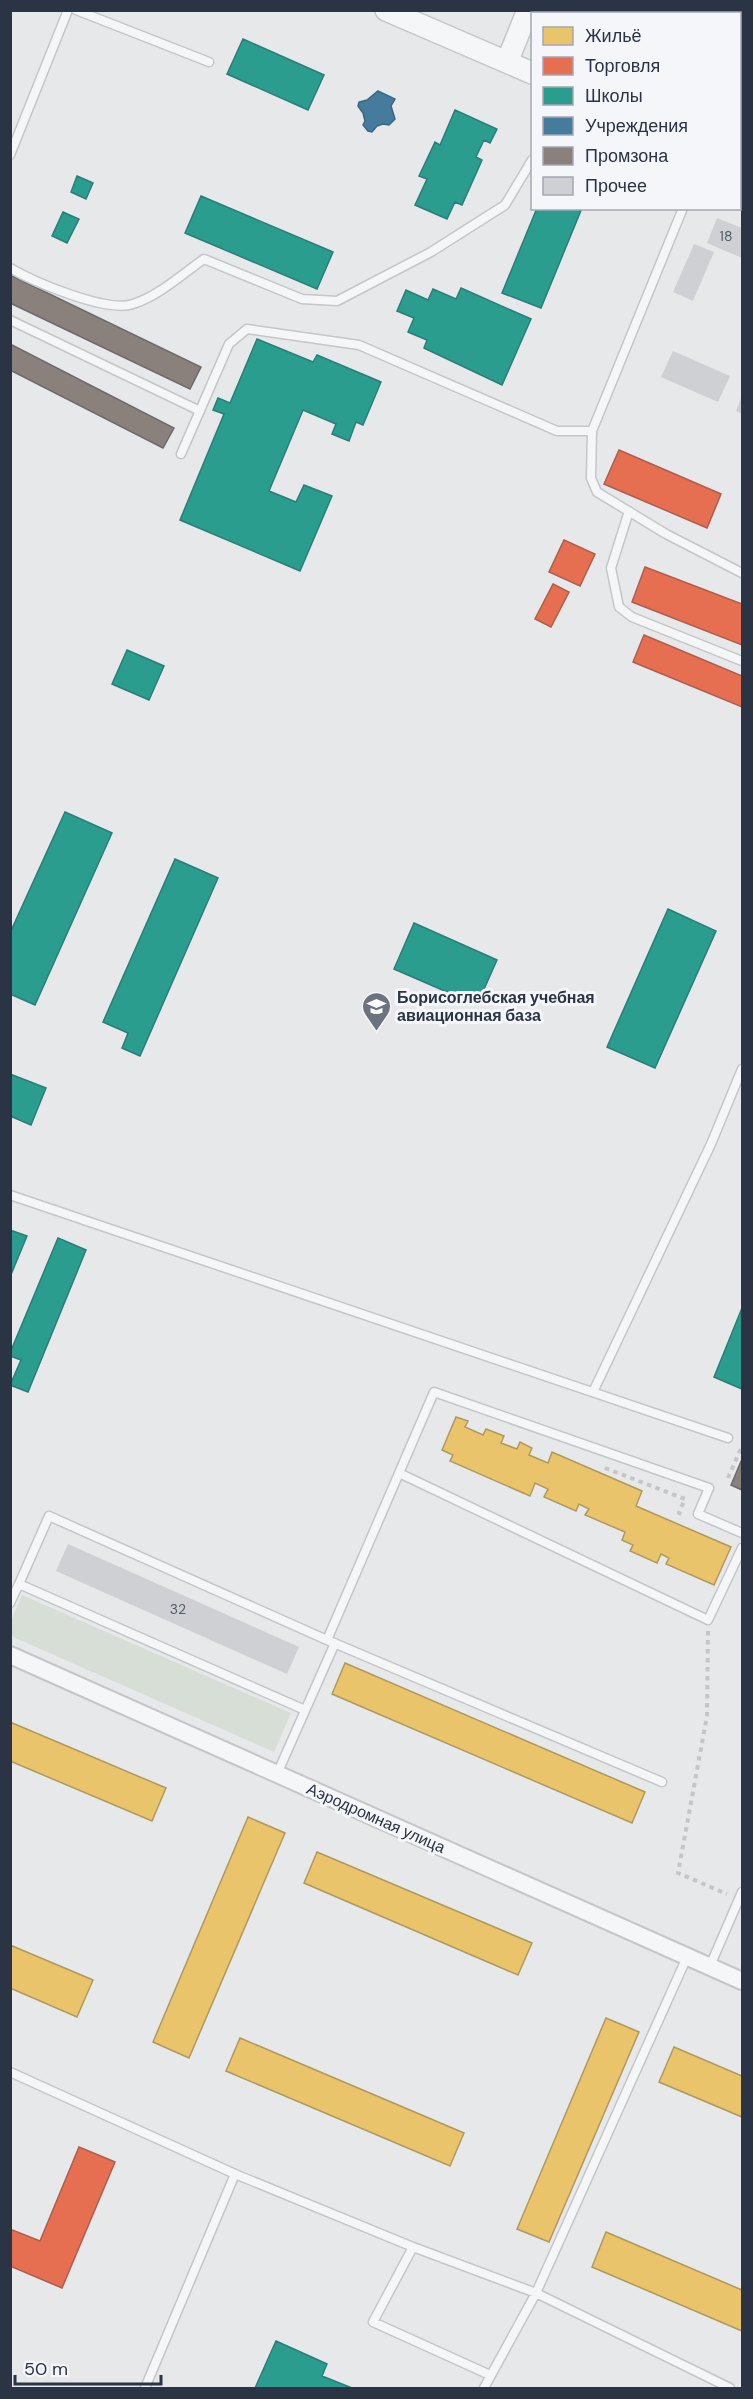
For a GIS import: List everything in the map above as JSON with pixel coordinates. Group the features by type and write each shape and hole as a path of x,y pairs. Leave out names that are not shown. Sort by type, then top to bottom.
{"street":[{"path":"386,10 531,73"},
{"path":"507,62 528,10"},
{"name":"Аэродромная улица","path":"10,1655 742,1980"}],"lane":[{"path":"10,155 68,10"},
{"path":"76,10 209,62"},
{"path":"10,268 59,290 104,304 131,305 156,294 204,259 302,299 337,301 431,252 505,205 531,162"},
{"path":"682,210 592,431 591,478 597,492 666,534 742,573"},
{"path":"10,320 200,411"},
{"path":"181,454 229,344 247,329 359,345 557,431 592,431"},
{"path":"629,511 611,568 619,607 632,617 742,661"},
{"path":"593,1392 711,1144 742,1069"},
{"path":"10,1195 728,1438"},
{"path":"277,1774 434,1392 709,1488 698,1514 742,1533"},
{"path":"399,1473 708,1620 742,1548"},
{"path":"10,1603 49,1516 331,1641 662,1782"},
{"path":"19,1584 305,1710"},
{"path":"710,1966 739,1909 742,1894"},
{"path":"484,2388 536,2293 687,1957"},
{"path":"10,2072 235,2174 412,2247 536,2293 730,2388"},
{"path":"145,2388 235,2174"},
{"path":"412,2247 373,2322 490,2374"}],"path":[{"path":"728,1478 742,1446"},
{"path":"597,1465 685,1499 679,1513 689,1518"},
{"path":"708,1620 707,1716 678,1873 727,1894 742,1894"}],"shaded area":[{"path":"22,1595 291,1713 274,1752 11,1636 11,1621"}],"building: Жильё":[{"path":"576,10 636,10 636,12 575,12"},
{"path":"742,22 742,57 741,56"},
{"path":"456,1417 468,1421 465,1427 483,1435 486,1429 504,1436 501,1443 517,1449 520,1442 532,1448 529,1455 548,1463 552,1452 642,1491 636,1506 731,1547 714,1585 666,1564 669,1558 661,1554 657,1563 630,1551 633,1545 622,1540 625,1532 585,1515 589,1509 579,1504 576,1511 544,1497 548,1489 535,1483 530,1496 450,1461 453,1455 442,1450"},
{"path":"345,1663 645,1792 632,1823 332,1694"},
{"path":"10,1722 166,1788 152,1821 10,1761"},
{"path":"248,1817 285,1833 189,2058 153,2042"},
{"path":"317,1852 532,1943 518,1975 304,1883"},
{"path":"10,1945 93,1980 77,2017 10,1988"},
{"path":"606,2018 639,2032 549,2242 517,2229"},
{"path":"240,2038 464,2133 450,2166 226,2071"},
{"path":"674,2047 742,2076 742,2117 659,2082"},
{"path":"606,2232 742,2290 742,2331 592,2267"}],"building: Торговля":[{"path":"667,10 707,10 706,12 666,12"},
{"path":"619,450 721,494 707,528 604,484"},
{"path":"564,540 595,554 580,586 549,572"},
{"path":"645,567 742,604 742,645 632,602"},
{"path":"553,584 569,592 551,627 535,619"},
{"path":"644,635 742,676 742,707 633,662"},
{"path":"79,2147 115,2162 62,2288 10,2266 10,2229 40,2241"}],"building: Школы":[{"path":"243,39 324,75 308,110 227,74"},
{"path":"455,110 497,129 490,143 484,140 476,157 482,160 462,205 455,202 447,219 415,205 427,179 419,176 435,142 440,145"},
{"path":"77,176 93,183 86,199 71,192"},
{"path":"201,196 333,252 317,289 185,233"},
{"path":"536,210 581,210 541,308 502,293"},
{"path":"63,212 79,219 67,243 52,236"},
{"path":"461,288 531,319 502,385 424,348 427,340 408,332 414,318 397,311 406,290 428,300 433,289 456,299"},
{"path":"257,339 313,362 317,355 381,382 363,425 356,422 349,441 332,434 336,424 303,410 269,491 296,502 304,485 332,496 300,571 180,520 224,414 213,410 218,398 230,403"},
{"path":"127,650 164,666 149,700 112,684"},
{"path":"65,812 112,833 35,1005 10,994 10,933"},
{"path":"175,859 218,878 140,1056 122,1048 128,1033 103,1022"},
{"path":"668,909 716,931 655,1068 607,1047"},
{"path":"414,923 497,960 477,1005 394,969"},
{"path":"10,1074 46,1088 31,1125 10,1116"},
{"path":"10,1230 27,1236 10,1277"},
{"path":"58,1238 86,1250 28,1392 10,1385 21,1360 10,1356 10,1353"},
{"path":"742,1308 742,1389 714,1377"},
{"path":"276,2341 327,2364 322,2376 352,2388 255,2388"}],"building: Учреждения":[{"path":"378,91 395,99 391,106 395,119 389,125 377,126 372,132 363,125 365,121 363,113 358,106 359,102 367,100"}],"building: Промзона":[{"path":"10,275 201,367 190,389 10,303"},
{"path":"10,344 174,428 163,448 10,370"},
{"path":"742,1459 742,1490 731,1485"}],"building: Прочее":[{"path":"717,218 742,228 742,258 707,243"},
{"path":"694,244 714,252 693,301 673,292"},
{"path":"673,351 730,376 718,402 661,377"},
{"path":"742,396 742,414 736,411"},
{"path":"68,1544 299,1647 287,1674 56,1571"}],"place":[{"name":"Борисоглебская учебная авиационная база","path":"376,1032"}]}
